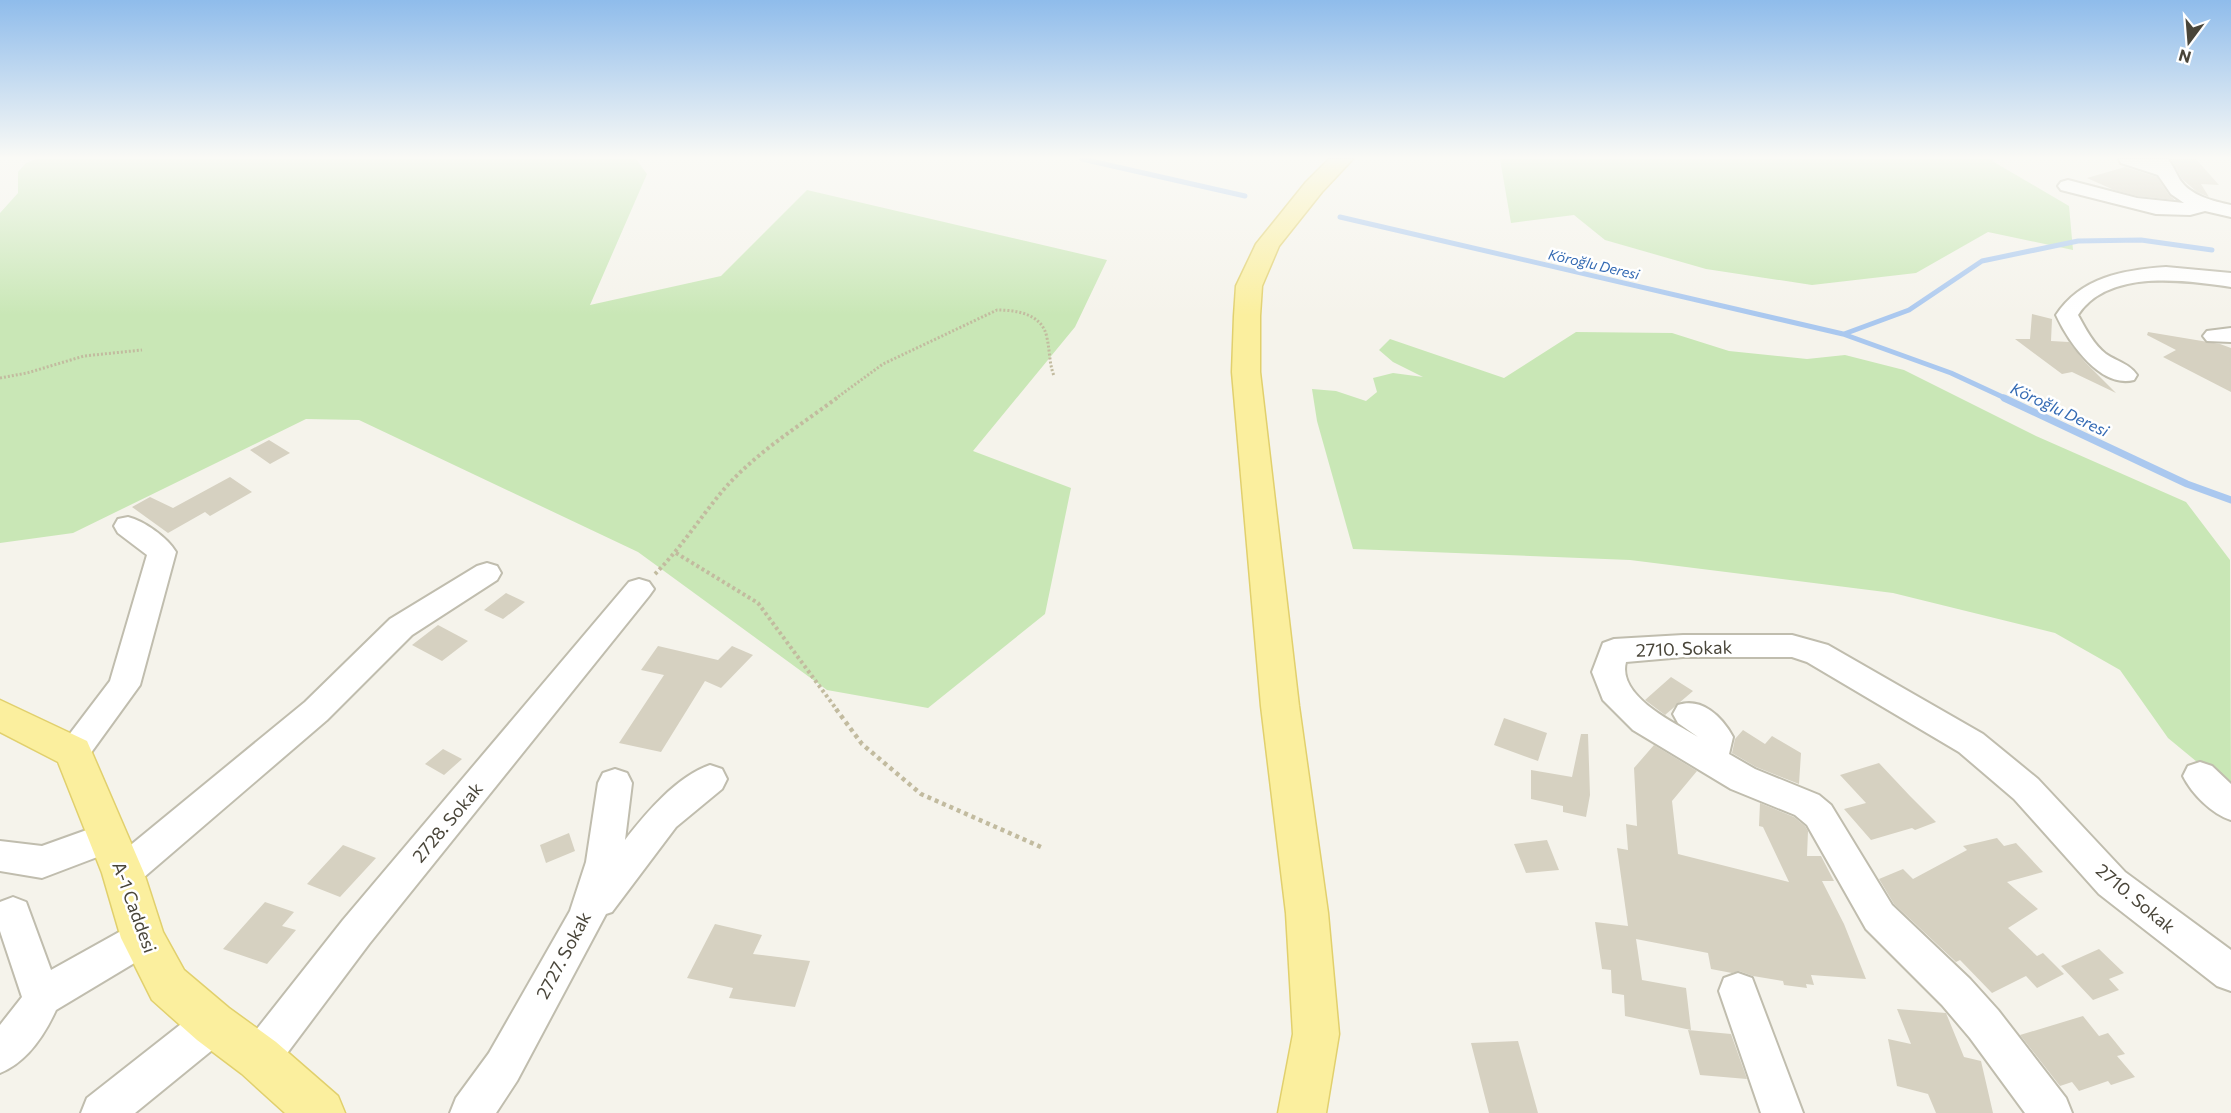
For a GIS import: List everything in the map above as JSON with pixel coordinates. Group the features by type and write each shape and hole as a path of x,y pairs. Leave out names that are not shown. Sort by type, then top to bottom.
{"main road":[{"path":"1295,211 1268,244 1249,286 1246,372 1280,706 1307,914 1316,1034 1302,1113"},
{"path":"0,715 73,752"},
{"name":"A-1 Caddesi","path":"73,752 116,855 143,938 168,986 213,1024 259,1058 321,1113"}],"street":[{"path":"2125,375 2096,358 2075,331 2067,315 2072,304 2094,290 2113,282 2158,273 2231,280"},
{"path":"73,752 124,685 162,552 129,526"},
{"path":"0,856 42,862 116,855 316,711 402,627 487,573"},
{"name":"2728. Sokak","path":"259,1058 356,932 639,589"},
{"name":"2710. Sokak","path":"2051,1113 1984,1024 1956,992 1879,916 1857,883 1819,815 1807,805 1743,779 1644,721 1614,691 1608,672 1614,651 1683,646 1792,646 1817,653 1971,743 2026,789 2112,883 2231,974"},
{"path":"1689,714 1716,732 1719,738 1717,748 1709,759"},
{"path":"2200,776 2231,806"},
{"path":"586,916 664,817 710,780"},
{"name":"2727. Sokak","path":"471,1113 503,1067 586,916 604,862 615,783"},
{"path":"0,1053 24,1029 37,1010 41,996 13,914"},
{"path":"41,996 143,938"},
{"path":"1738,991 1782,1113"},
{"path":"102,1113 213,1024"}],"path":[{"path":"639,589 676,554 725,488 754,459 883,364 997,310 1018,310 1034,318 1047,335 1049,362 1054,376"},
{"path":"0,378 27,373 84,356 142,350"},
{"path":"676,554 758,603 862,744 921,794 1041,847"}],"green space":[{"path":"2,211 631,211 590,305 721,276 786,211 897,211 1107,260 1075,327 973,451 1071,488 1045,614 928,708 827,690 638,552 359,420 306,419 73,533 0,543 0,213"},
{"path":"1509,211 2069,211 2073,250 1988,232 1916,273 1812,285 1706,269 1605,240 1574,215 1511,223"},
{"path":"1576,332 1672,333 1729,351 1807,359 1845,355 1904,370 2036,436 2186,502 2230,560 2231,790 2168,738 2120,670 2055,633 1893,593 1630,560 1353,549 1317,421 1312,389 1336,391 1366,401 1377,392 1373,378 1393,373 1423,377 1393,362 1379,350 1390,339 1504,378"}],"building":[{"path":"2032,314 2052,319 2051,341 2069,342 2116,393 2072,372 2062,374 2015,339 2030,339"},
{"path":"2148,332 2220,344 2231,348 2231,392 2163,357 2176,350 2147,335"},
{"path":"269,440 290,453 270,464 250,450"},
{"path":"230,477 252,492 210,516 205,512 168,533 132,507 150,497 173,508"},
{"path":"506,593 525,602 503,619 484,610"},
{"path":"438,625 468,641 442,661 412,645"},
{"path":"658,646 718,660 732,646 753,655 721,688 705,681 661,752 619,743 664,675 641,670"},
{"path":"1671,677 1693,691 1665,715 1645,700"},
{"path":"1504,718 1547,733 1538,761 1494,745"},
{"path":"1743,730 1765,744 1772,736 1801,753 1799,784 1756,767 1732,753 1735,739"},
{"path":"1581,734 1588,734 1590,795 1586,817 1563,812 1563,806 1531,799 1531,770 1572,777"},
{"path":"1654,745 1697,771 1672,801 1678,854 1789,882 1763,827 1759,826 1760,803 1794,817 1805,826 1808,831 1807,856 1821,856 1834,881 1822,881 1844,924 1866,979 1811,975 1814,985 1806,984 1807,988 1784,985 1783,981 1739,971 1732,973 1711,969 1708,953 1636,939 1642,980 1686,988 1691,1030 1625,1016 1624,995 1612,993 1611,970 1602,969 1595,922 1628,926 1617,848 1628,850 1626,824 1637,826 1634,768"},
{"path":"443,749 462,759 444,775 425,764"},
{"path":"1879,763 1936,822 1915,830 1912,828 1871,840 1844,809 1866,803 1840,775"},
{"path":"569,833 575,851 546,863 540,845"},
{"path":"1997,838 2004,846 2016,843 2043,872 2007,882 2038,909 2008,928 2037,956 2043,953 2064,974 2037,988 2026,976 1992,993 1960,960 1956,962 1894,904 1879,879 1903,869 1913,879 1967,850 1963,846"},
{"path":"1547,840 1559,870 1526,873 1514,844"},
{"path":"343,845 376,858 340,897 307,884"},
{"path":"265,902 294,912 282,926 296,930 267,964 223,949"},
{"path":"715,924 762,935 753,954 810,961 795,1007 729,998 733,988 687,978"},
{"path":"2099,949 2124,973 2109,979 2119,990 2093,1000 2061,966"},
{"path":"1897,1009 1946,1013 1964,1057 1981,1061 1993,1113 1936,1113 1928,1094 1897,1086 1888,1039 1911,1044"},
{"path":"2083,1016 2099,1036 2108,1033 2125,1054 2117,1056 2135,1077 2111,1085 2108,1081 2079,1091 2072,1082 2060,1086 2020,1035"},
{"path":"1688,1030 1731,1034 1747,1079 1700,1075"},
{"path":"1518,1041 1538,1113 1489,1113 1471,1043"}],"waterway":[{"name":"Köroğlu Deresi","path":"1340,217 1843,334 1951,373 2007,399"},
{"name":"Köroğlu Deresi","path":"1844,334 1909,310 1982,261 2078,241 2141,240 2212,250"},
{"name":"Köroğlu Deresi","path":"2004,398 2187,484 2231,500"}]}
